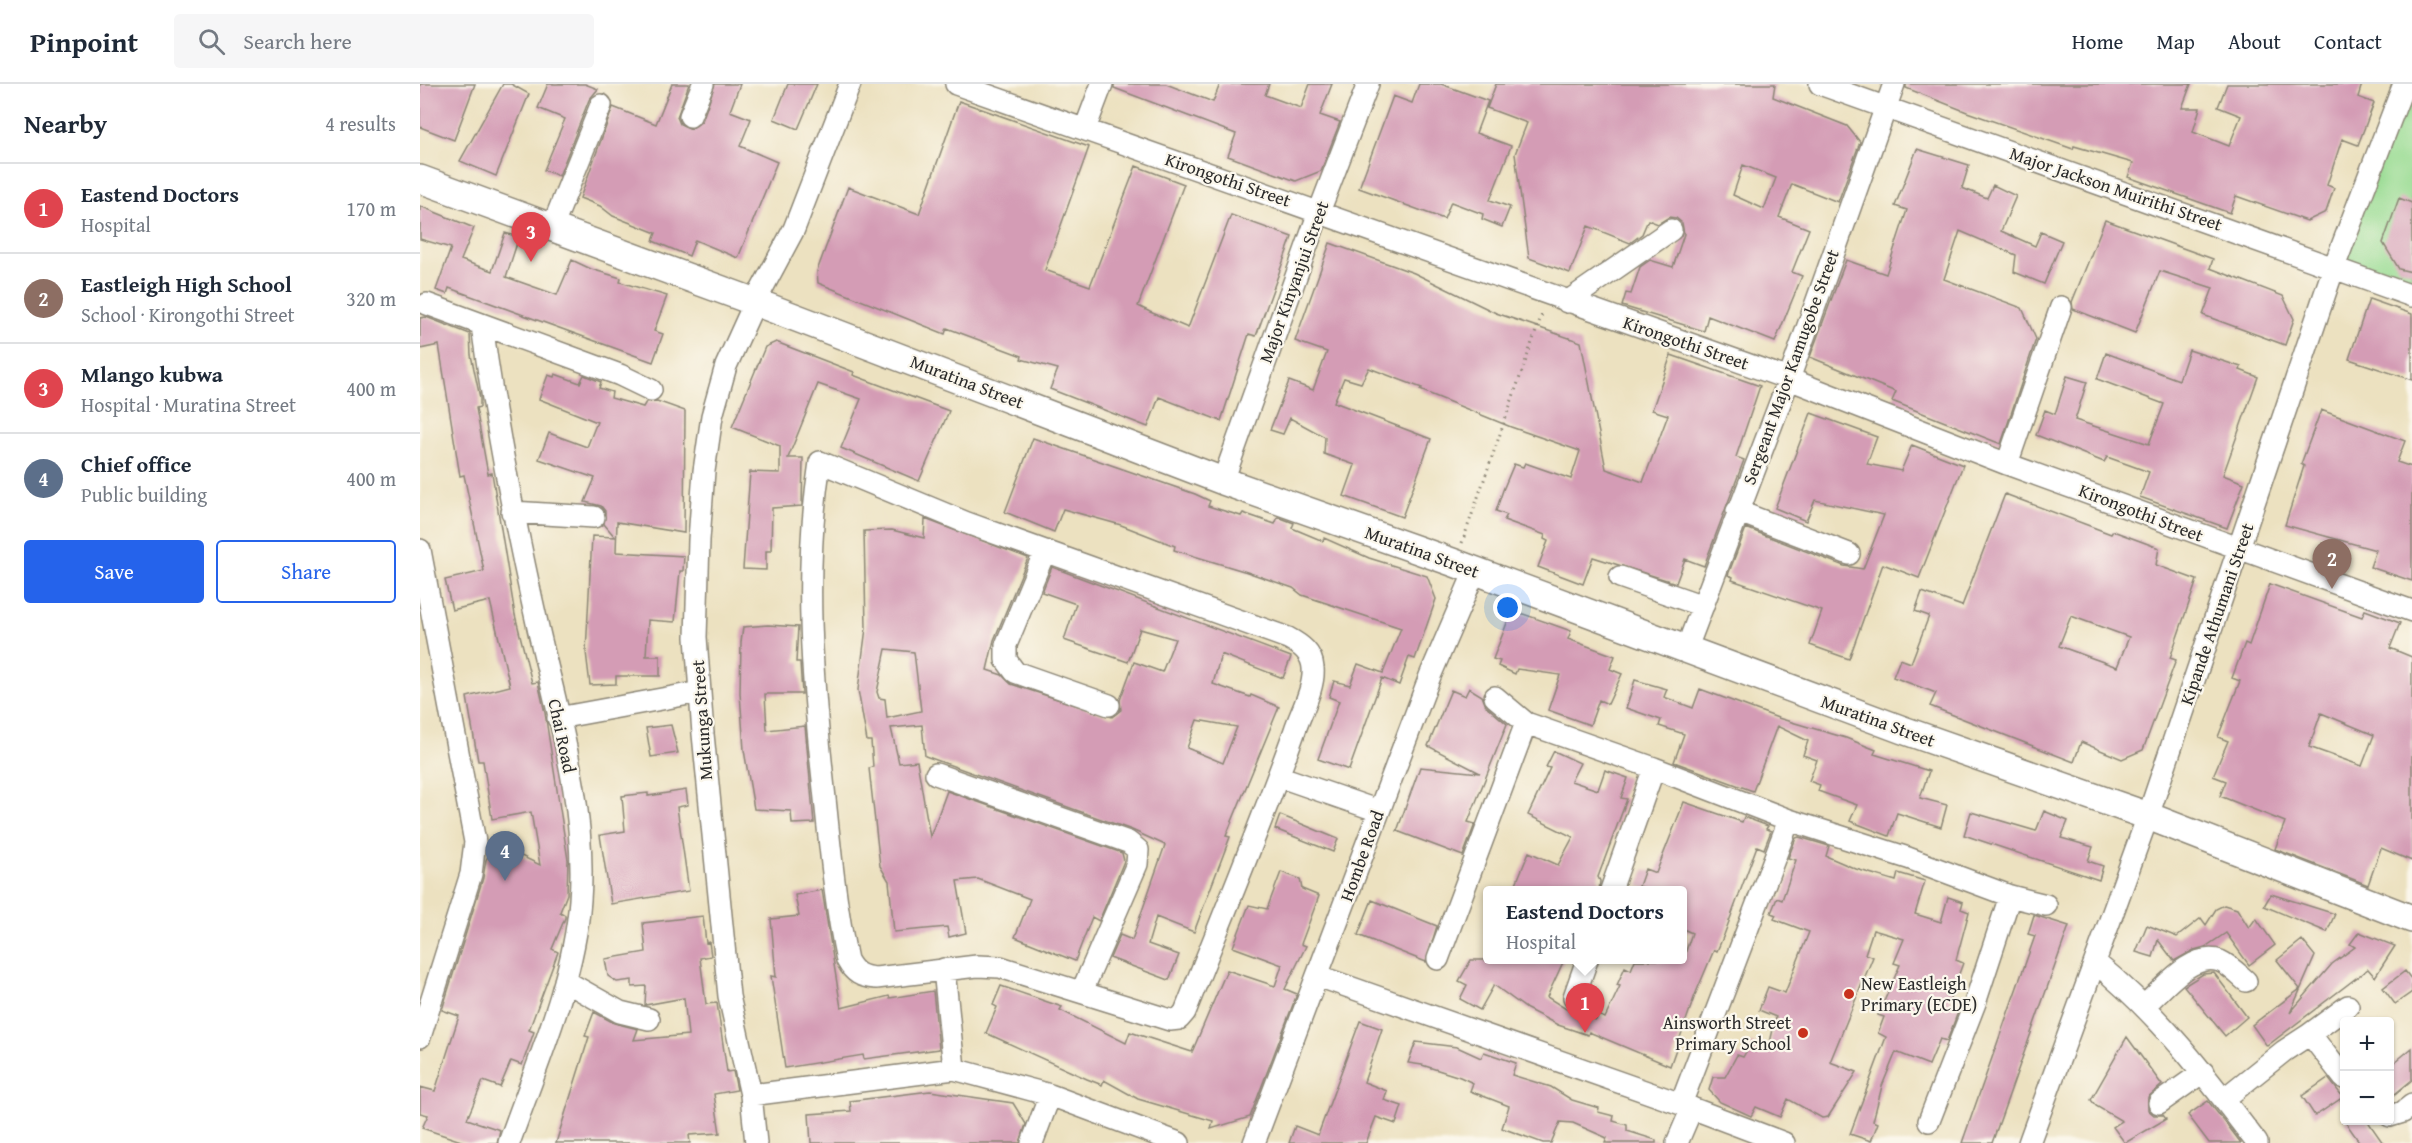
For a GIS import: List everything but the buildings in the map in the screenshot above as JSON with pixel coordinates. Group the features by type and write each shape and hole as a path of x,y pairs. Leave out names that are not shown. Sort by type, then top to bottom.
{"main road":[{"name":"Muratina Street","path":"424,182 754,302 1223,481 1914,734 2148,816 2412,919"}],"street":[{"path":"690,116 703,84"},
{"name":"Mukunga Street","path":"756,1143 751,1095 729,996 710,821 700,692 696,637 704,471 712,416 726,366 754,302 802,211 850,84"},
{"name":"Kirongothi Street","path":"956,84 1789,379 2007,464 2412,611"},
{"path":"1085,129 1102,84"},
{"name":"Major Kinyanjui Street","path":"1223,481 1319,212 1368,84"},
{"name":"Major Jackson Muirithi Street","path":"1820,84 1862,92 1885,108 2412,296"},
{"name":"Sergeant Major Kamugobe Street","path":"1686,650 1789,379 1894,84"},
{"name":"Kipande Athumani Street","path":"2029,1143 2148,816 2334,267 2404,84"},
{"path":"552,228 602,105"},
{"path":"1558,299 1671,230"},
{"path":"427,304 620,375 651,390"},
{"path":"2007,464 2061,307"},
{"name":"Chai Road","path":"482,325 512,512 570,767 581,864 580,902 565,981 510,1143"},
{"path":"820,462 967,523 1288,638 1305,649 1311,658 1314,670 1278,776 1185,1012 1179,1018 1170,1020 1000,967 944,969 867,977 852,970 847,960 834,889 812,679 811,522 820,462"},
{"path":"512,512 594,518"},
{"path":"1737,512 1849,554"},
{"path":"420,550 475,842 471,874 420,1037"},
{"path":"1045,550 1006,645 1006,660 1015,672 1109,705"},
{"name":"Hombe Road","path":"1254,1143 1452,620 1463,567"},
{"path":"1620,578 1703,606"},
{"path":"558,718 700,692"},
{"path":"1495,697 1526,723 1654,768 1789,820 1908,858 2010,896 2046,904"},
{"path":"1438,959 1526,723"},
{"path":"1613,886 1654,768"},
{"path":"936,774 1128,842 1138,850 1137,864 1082,991"},
{"path":"1278,776 1379,811"},
{"path":"1677,1143 1687,1106 1789,820"},
{"path":"1929,1121 1975,1004 2010,896"},
{"path":"2145,1005 2188,967 2205,959 2220,961 2246,981"},
{"path":"2096,963 2145,1005 2203,1072 2257,1143"},
{"path":"1574,997 1586,964"},
{"path":"944,969 954,1070"},
{"path":"1318,976 1687,1106 1784,1143"},
{"path":"565,981 620,1012 649,1019"},
{"path":"2224,1099 2284,1051 2348,1006"},
{"path":"2310,1034 2340,1073"},
{"path":"751,1095 954,1070 1050,1095 1179,1143"},
{"path":"2159,1103 2203,1072"},
{"path":"1032,1143 1050,1095"},
{"path":"2394,1115 2403,1112 2412,1105"}],"path":[{"path":"1463,567 1457,558 1558,299"}],"green space":[{"path":"2412,84 2412,297 2334,267"}],"place":[{"name":"Mlango kubwa","path":"531,262"},
{"name":"Eastleigh High School","path":"2332,589"},
{"name":"Chief office","path":"505,881"},
{"name":"New Eastleigh Primary (ECDE)","path":"1849,994"},
{"name":"Eastend Doctors","path":"1585,1033"},
{"name":"Ainsworth Street Primary School","path":"1803,1033"}]}
